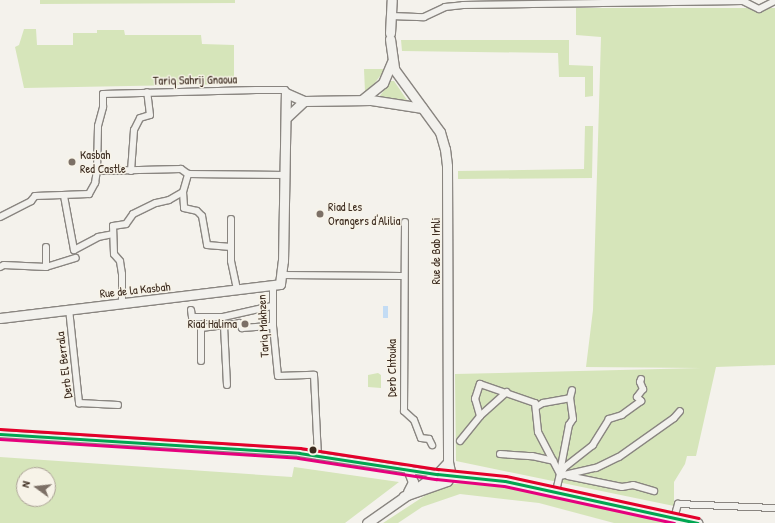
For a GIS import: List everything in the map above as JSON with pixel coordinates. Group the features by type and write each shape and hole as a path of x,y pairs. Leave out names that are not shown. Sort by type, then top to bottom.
{"street":[{"name":"Rue de Bab Irhli","path":"392,0 390,36 392,62 443,139 447,166 448,462 451,476"},
{"path":"391,16 424,16 445,7 463,5 743,1 759,9 775,1"},
{"path":"362,99 380,86 392,62"},
{"name":"Tariq Sahrij Gnaoua","path":"97,171 98,126 103,107 103,94 285,90 286,93"},
{"path":"131,171 134,130 140,118 150,115 147,92"},
{"path":"402,276 283,275 287,117 286,93 304,101 362,99 422,108"},
{"path":"287,117 304,101"},
{"path":"0,217 31,201 35,196 89,194 95,183 97,171 181,169 188,174 286,175"},
{"path":"188,174 183,192 184,208 197,211 202,216 207,245 231,247"},
{"path":"122,305 122,274 120,261 114,254 113,226 126,224 131,215 156,203 169,200 183,192"},
{"path":"64,196 74,250 98,237 113,234"},
{"path":"231,220 231,264 237,290"},
{"name":"Derb Chtouka","path":"405,222 402,276 404,411 414,420 421,438 429,439 432,446"},
{"path":"46,247 46,267"},
{"path":"0,267 4,265 46,267 76,258"},
{"name":"Tariq Makhzen","path":"283,275 280,284 273,286 272,306 278,376 314,375 318,456"},
{"name":"Rue de la Kasbah","path":"0,318 122,305 273,286"},
{"path":"191,310 192,318 223,317 272,306"},
{"name":"Derb El Berrala","path":"69,310 79,403 118,405"},
{"path":"201,362 201,328 239,323 242,328 273,326"},
{"path":"224,326 227,384"},
{"path":"560,475 564,468 593,445 609,419 622,415 641,401 637,397 643,389 640,382 641,378"},
{"path":"480,416 476,399 480,384 535,402 538,432 560,475"},
{"path":"556,492 568,425 573,419 570,398 572,390"},
{"path":"460,440 480,416 508,392"},
{"path":"536,407 543,403 570,398"},
{"path":"568,476 596,468 619,457 674,418 680,411"},
{"path":"0,434 318,456 451,476 494,479 697,523"},
{"path":"500,454 532,456 553,461"},
{"path":"367,523 437,474 448,462"},
{"path":"404,496 413,482 408,469"},
{"path":"560,475 622,487 634,485 654,491"},
{"path":"404,496 447,481 451,476"},
{"path":"674,518 678,504 775,508"}],"green space":[{"path":"40,0 235,0 235,3 40,4"},
{"path":"576,8 775,8 775,365 716,367 696,456 687,456 685,464 674,482 674,506 456,461 455,374 701,368 586,367 593,310 601,37 576,35"},
{"path":"24,29 36,29 37,45 73,45 73,33 97,33 97,30 124,30 125,35 201,35 202,44 234,45 234,84 24,88 15,47 19,45"},
{"path":"401,40 569,40 569,65 593,66 593,96 585,97 585,77 559,77 558,53 402,51"},
{"path":"364,69 383,69 384,71 370,89 365,92"},
{"path":"391,81 394,81 407,100 405,102 379,97"},
{"path":"585,126 593,126 592,178 458,179 458,171 584,169"},
{"path":"378,373 381,375 381,388 368,387 368,375"},
{"path":"0,457 292,477 294,467 399,482 345,523 0,523"},
{"path":"462,483 517,489 668,523 614,523 539,503 460,494 422,507 398,523 383,523 432,491 444,485"}],"water":[{"path":"383,306 388,306 388,318 383,318"}],"transit line":[{"path":"0,429 300,448 438,469 506,476 698,518"},
{"path":"0,434 299,453 437,474 505,481 697,523"},
{"path":"0,439 298,458 436,479 504,486 674,523"}],"place":[{"name":"Kasbah Red Castle","path":"72,162"},
{"name":"Riad Les Orangers d'Alilia","path":"320,214"},
{"name":"Riad Halima","path":"245,324"}]}
